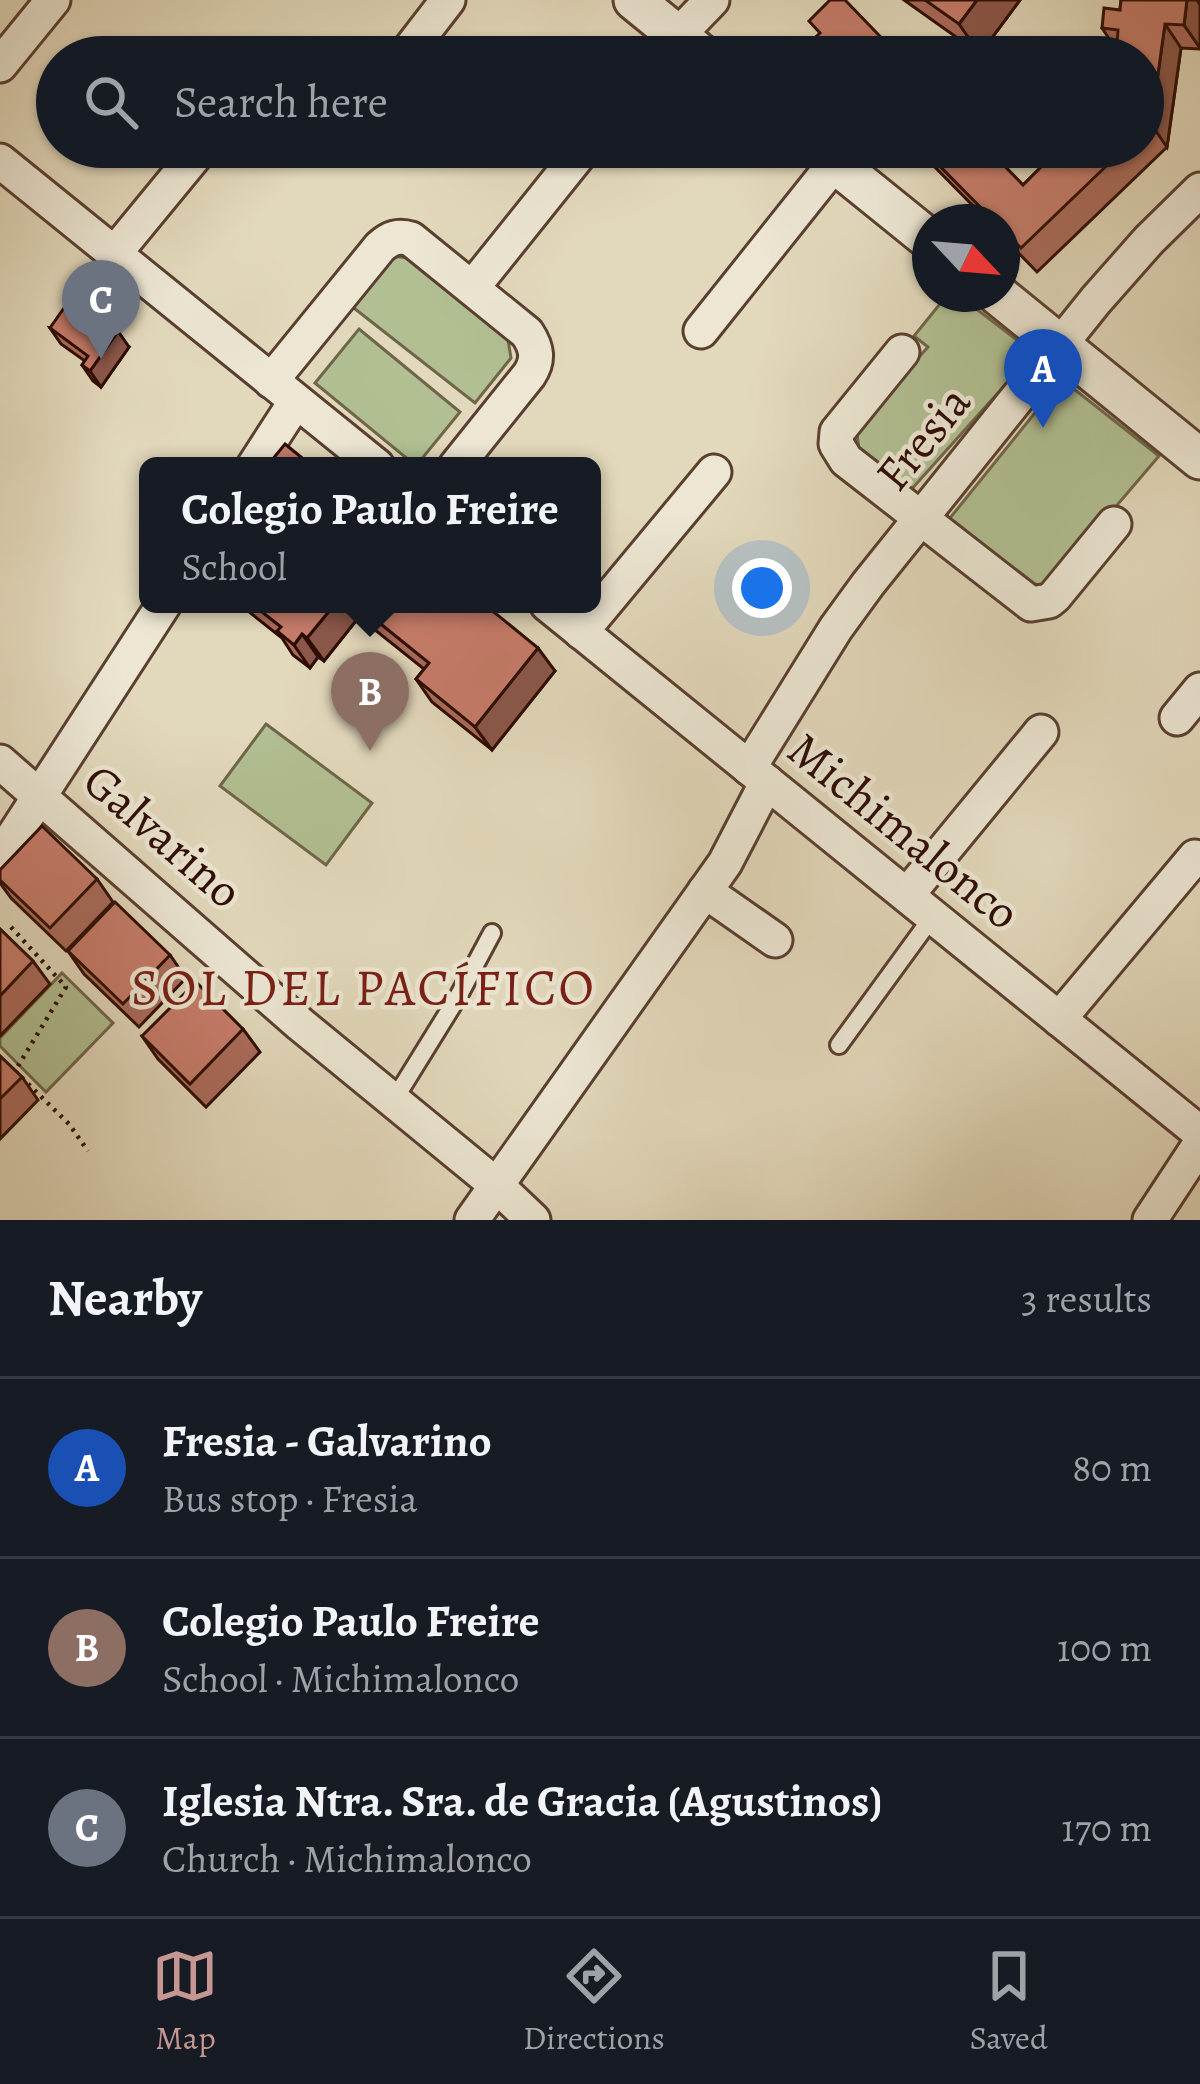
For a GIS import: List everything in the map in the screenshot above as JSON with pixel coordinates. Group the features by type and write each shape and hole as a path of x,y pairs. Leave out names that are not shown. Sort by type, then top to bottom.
{"street":[{"path":"0,65 53,0"},
{"path":"420,36 448,0"},
{"path":"634,0 666,36"},
{"path":"688,36 712,0"},
{"path":"0,161 365,457"},
{"path":"114,254 185,168"},
{"path":"472,288 568,168"},
{"path":"700,331 816,168"},
{"path":"841,168 912,225"},
{"name":"Fresia","path":"472,1220 742,833 758,775 836,628 1059,345 1122,270 1200,190"},
{"path":"258,457 284,391 387,240 398,237 412,239 533,341 536,360 529,375 463,457"},
{"path":"1019,312 1200,459"},
{"path":"902,352 840,426 836,444 846,460 1031,604 1055,596 1114,524"},
{"path":"601,608 714,472"},
{"path":"0,857 158,613"},
{"name":"Michimalonco","path":"558,613 1200,1133"},
{"path":"581,632 597,613"},
{"path":"1177,718 1200,690"},
{"path":"920,906 1041,732"},
{"name":"Galvarino","path":"0,762 533,1220"},
{"path":"1059,1019 1195,856"},
{"path":"705,891 775,940"},
{"path":"1150,1220 1200,1144"}],"lane":[{"path":"839,1045 920,906"},
{"path":"394,1100 491,933"}],"path":[{"path":"10,927 66,987 15,1071 69,1124 88,1151"}],"green space":[{"path":"391,256 409,258 508,340 511,358 475,403 350,305"},
{"path":"933,312 980,312 1022,344 1023,365 910,491 859,449 856,427 928,347 914,336"},
{"path":"359,329 460,412 423,457 405,457 315,383"},
{"path":"1074,389 1159,456 1048,586 1027,583 946,523 1051,393"},
{"path":"266,724 372,803 326,865 220,786"},
{"path":"62,973 113,1023 46,1092 0,1046 0,1038"}],"building":[{"path":"830,0 845,0 880,36 817,36 820,33 809,21"},
{"path":"925,0 977,0 959,24"},
{"path":"1121,0 1187,0 1184,25 1165,24 1163,36 1118,36 1118,30 1102,28 1104,8 1120,10"},
{"path":"942,168 1006,168 1023,185 1040,168 1104,168 1021,248 1020,204 977,204"},
{"path":"71,298 118,331 90,371 82,365 88,356 50,328"},
{"path":"285,444 301,457 274,457"},
{"path":"263,613 328,613 307,638 302,634 294,645 277,631 281,627"},
{"path":"367,613 495,613 538,648 475,727 416,679 429,663"},
{"path":"42,826 97,879 50,928 0,880 0,870"},
{"path":"115,902 170,955 123,1004 68,951"},
{"path":"0,929 33,961 0,996"},
{"path":"196,982 243,1029 190,1084 142,1036"},
{"path":"0,1056 22,1077 0,1099"}],"place":[{"name":"Iglesia Ntra. Sra. de Gracia (Agustinos)","path":"101,359"},
{"name":"Fresia - Galvarino","path":"1043,428"},
{"name":"Colegio Paulo Freire","path":"370,751"}],"district":[{"name":"SOL DEL PACÍFICO","path":"364,988"}]}
